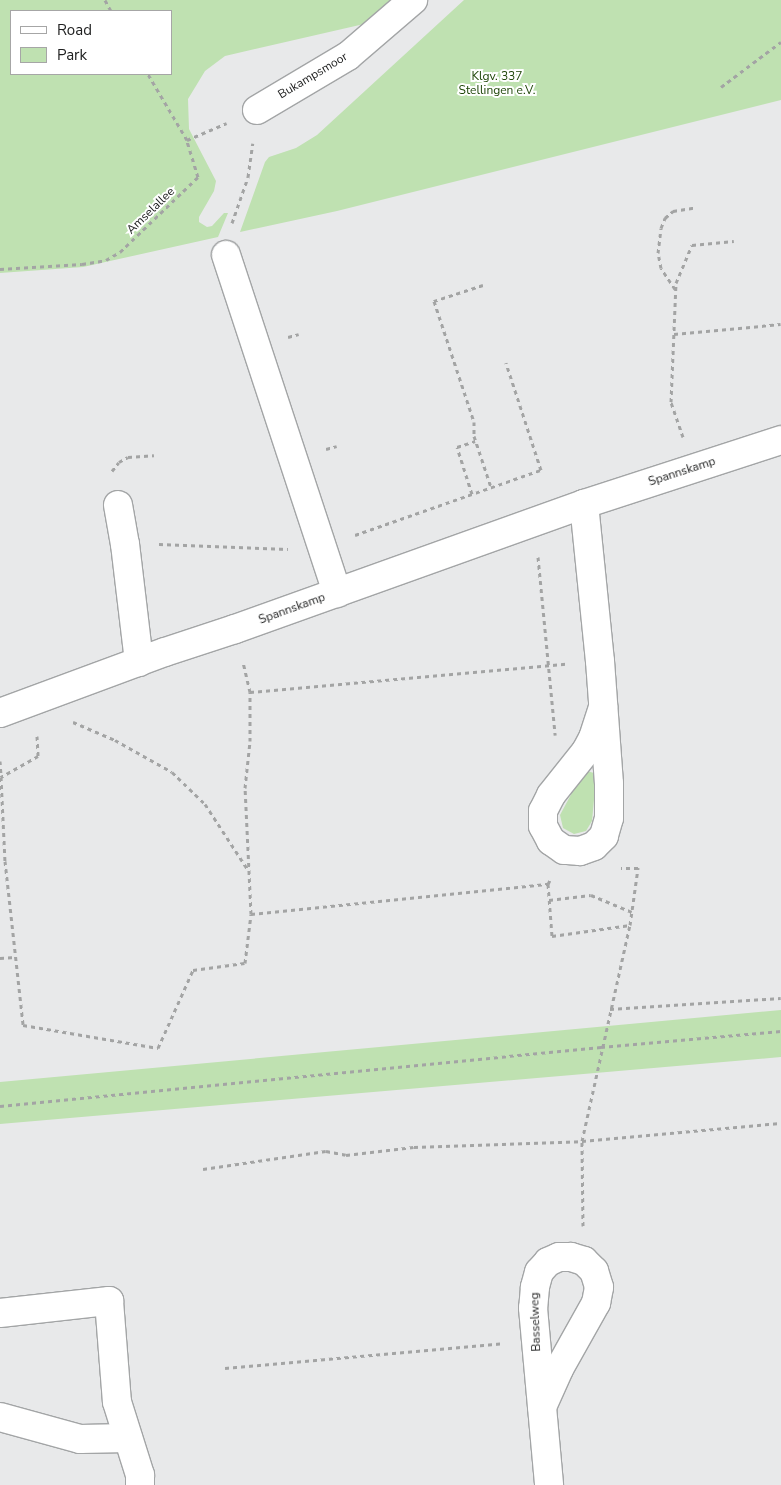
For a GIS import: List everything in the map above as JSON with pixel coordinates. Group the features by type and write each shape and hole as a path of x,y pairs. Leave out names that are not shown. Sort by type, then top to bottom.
{"street":[{"name":"Bukampsmoor","path":"257,110 348,56 413,0"},
{"path":"226,255 337,593"},
{"name":"Spannskamp","path":"0,713 584,504 781,440"},
{"path":"584,504 600,661 609,784 609,818 604,836 594,846 580,851 564,850 551,841 543,826 543,811 560,783 586,751 593,738 603,707"},
{"path":"118,505 125,544 139,662"},
{"name":"Basselweg","path":"542,1407 559,1369 596,1303 599,1287 594,1271 584,1261 571,1257 559,1257 548,1262 539,1272 533,1308 549,1485"},
{"path":"0,1313 109,1301 118,1402 140,1475 140,1485"},
{"path":"0,1418 80,1439 128,1438"}],"path":[{"path":"721,87 781,42"},
{"name":"Amselallee","path":"0,269 82,264 106,260 120,252 198,177 187,140 149,75"},
{"path":"187,140 257,110"},
{"path":"226,255 228,235 248,177"},
{"path":"675,290 661,268 658,246 661,228 665,218 674,211 698,206"},
{"path":"694,468 671,402 675,290 692,245 734,241"},
{"path":"483,285 434,301 474,422 475,441 491,487"},
{"path":"674,334 781,324"},
{"path":"125,544 299,549 323,546 541,470 506,363"},
{"path":"472,494 457,447 475,441"},
{"path":"535,522 560,783"},
{"path":"0,761 5,862 23,1025 158,1048 193,970 245,964 251,914 244,788 250,741 250,692 235,630"},
{"path":"250,692 600,661"},
{"path":"1,777 38,756 36,700"},
{"path":"69,721 115,740 172,772 205,804 248,871"},
{"path":"584,1261 582,1141 601,1047 630,926 638,868 614,869 594,846"},
{"path":"564,850 548,884 552,936 630,926"},
{"path":"0,862 5,862"},
{"path":"251,914 548,884"},
{"path":"549,900 591,895 632,912"},
{"path":"0,958 16,957"},
{"path":"610,1009 781,998"},
{"path":"0,1106 781,1031"},
{"path":"203,1169 326,1151 346,1155 414,1147 582,1141 781,1123"},
{"path":"224,1368 536,1340"}],"green space":[{"path":"0,0 391,0 364,24 225,56 205,71 188,99 189,129 216,181 214,191 199,217 199,222 207,227 212,226 224,213 228,213 218,237 83,267 0,273"},
{"name":"Klgv. 337 Stellingen e.V.","path":"464,0 781,0 781,100 337,211 240,232 265,162 269,157 296,148 317,135"},
{"path":"587,771 594,773 596,778 592,821 586,831 574,834 563,828 560,815 581,776"},
{"path":"781,1010 781,1057 0,1124 0,1082"}]}
